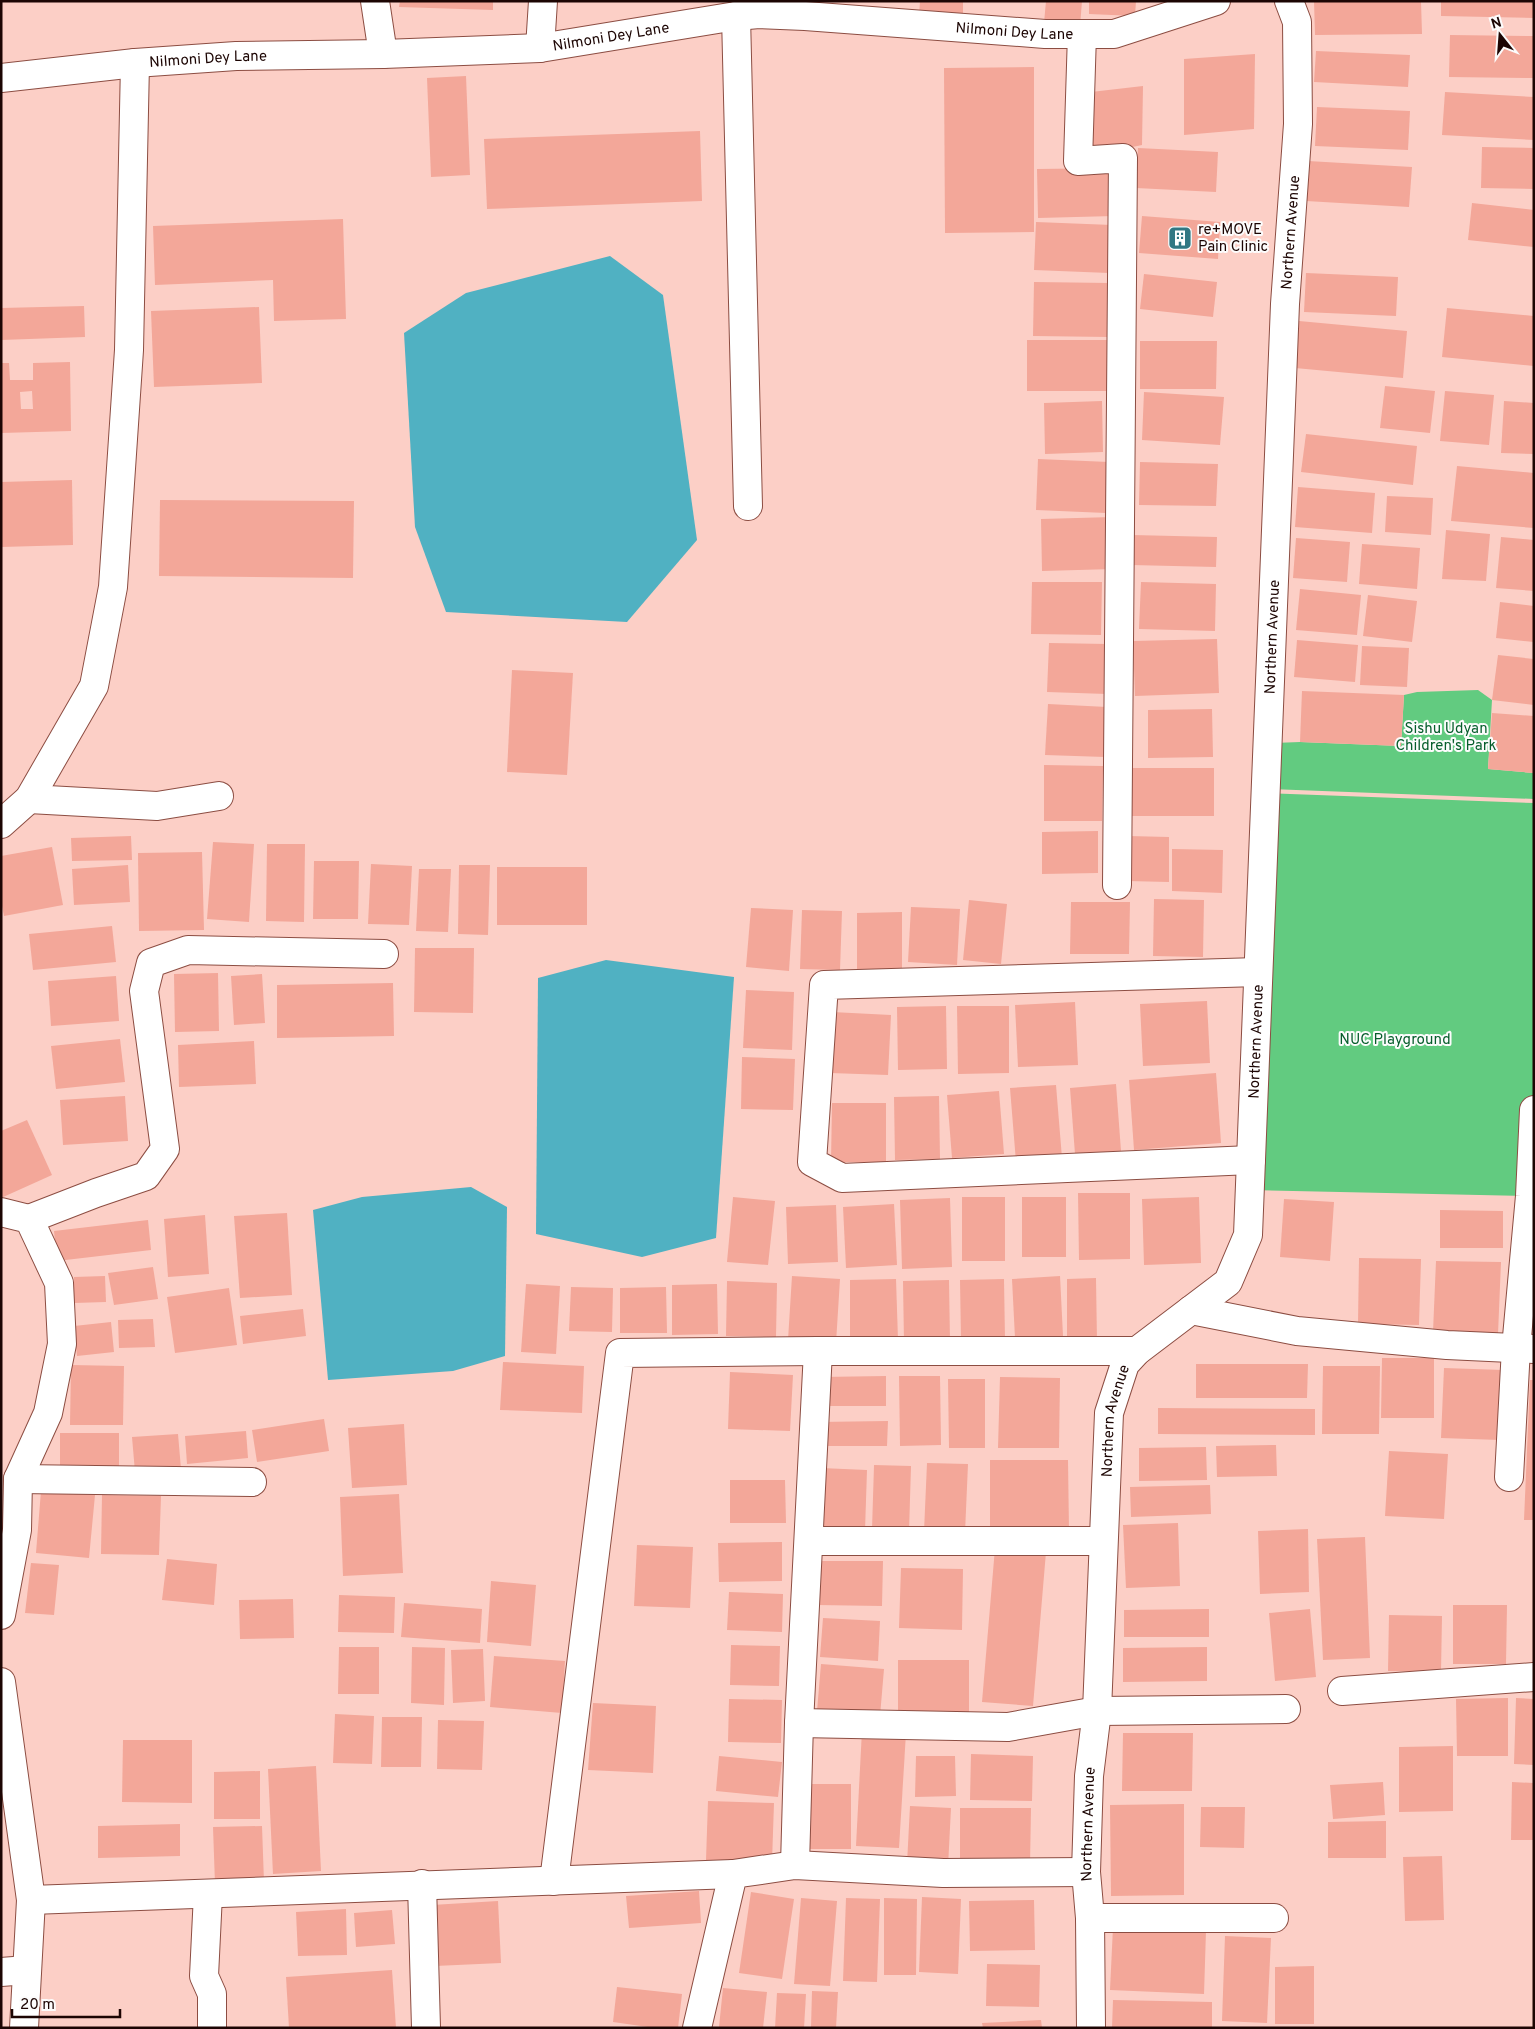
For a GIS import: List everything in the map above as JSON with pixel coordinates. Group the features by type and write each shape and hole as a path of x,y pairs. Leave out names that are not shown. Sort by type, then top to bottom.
{"street":[{"path":"375,1 383,54"},
{"path":"540,48 543,1"},
{"name":"Nilmoni Dey Lane","path":"1,78 135,63 236,56 383,54 540,48 753,11 1045,34 1114,34 1216,1"},
{"name":"Northern Avenue","path":"1091,2028 1090,1918 1086,1872 1089,1776 1097,1711 1110,1413 1125,1364 1137,1351 1228,1282 1248,1235 1285,304 1298,124 1296,22 1289,1"},
{"path":"748,506 753,11"},
{"path":"1082,34 1078,161 1123,158 1117,885"},
{"path":"1,824 29,799 94,686 113,586 129,350 135,63"},
{"path":"29,799 157,806 219,796"},
{"path":"1,1212 29,1220 96,1193 146,1176 165,1149 144,991 151,963 188,950 384,954"},
{"path":"1251,1160 842,1178 812,1162 824,985 1258,972"},
{"path":"1509,1477 1525,1348 1533,1127"},
{"path":"1,1616 9,1531 18,1479 48,1413 62,1344 58,1283 29,1220"},
{"path":"1191,1310 1297,1331 1447,1345 1525,1348"},
{"path":"795,1865 799,1722 810,1541 818,1351"},
{"path":"554,1880 620,1352 1137,1351"},
{"path":"18,1479 252,1482"},
{"path":"810,1541 1103,1541"},
{"path":"1342,1691 1534,1677"},
{"path":"1,1682 4,1731 31,1900 14,1971 24,2028"},
{"path":"799,1722 1008,1727 1097,1711 1286,1709"},
{"path":"31,1900 422,1884 733,1874 795,1865 943,1873 1086,1872"},
{"path":"697,2028 733,1874"},
{"path":"422,1884 426,2028"},
{"path":"208,1894 204,1976 212,1994 212,2028"},
{"path":"1090,1918 1274,1918"}],"green space":[{"name":"Sishu Udyan Children's Park","path":"1478,690 1492,700 1488,769 1534,773 1534,799 1270,789 1274,743 1300,742 1401,746 1404,695 1417,692"},
{"name":"NUC Playground","path":"1266,793 1534,803 1534,1105 1530,1196 1250,1190"}],"water":[{"path":"610,256 663,295 697,540 627,622 446,612 415,527 404,333 466,293"},
{"path":"606,960 734,977 716,1238 642,1257 536,1234 538,978"},
{"path":"471,1187 507,1207 505,1356 453,1371 328,1380 313,1210 362,1197"}],"building":[{"path":"400,1 493,1 493,10 399,7"},
{"path":"920,1 963,1 963,18 919,17"},
{"path":"1046,1 1082,1 1080,26 1044,23"},
{"path":"1089,1 1136,1 1135,16 1089,14"},
{"path":"1314,1 1421,1 1422,34 1315,35"},
{"path":"1441,1 1534,1 1534,18 1441,16"},
{"path":"1450,35 1534,36 1534,78 1449,77"},
{"path":"1316,51 1410,55 1408,87 1314,82"},
{"path":"1255,54 1254,129 1184,135 1184,59"},
{"path":"1034,67 1034,232 945,233 944,68"},
{"path":"466,76 470,175 431,177 427,78"},
{"path":"1143,86 1142,145 1090,156 1091,92"},
{"path":"1445,92 1534,97 1534,140 1442,135"},
{"path":"1317,107 1410,111 1408,150 1315,146"},
{"path":"700,131 702,201 487,209 484,139"},
{"path":"1482,147 1534,148 1534,189 1481,188"},
{"path":"1138,148 1218,152 1216,192 1136,188"},
{"path":"1308,161 1412,167 1409,207 1306,201"},
{"path":"1114,168 1114,216 1038,218 1037,169"},
{"path":"1472,203 1534,210 1534,247 1468,240"},
{"name":"re+MOVE Pain Clinic","path":"1142,216 1220,222 1218,259 1139,253"},
{"path":"343,219 346,319 274,321 273,280 155,285 153,226"},
{"path":"1036,222 1112,225 1109,273 1034,270"},
{"path":"1306,273 1398,277 1396,316 1304,312"},
{"path":"1144,274 1217,282 1213,317 1140,309"},
{"path":"1034,282 1110,283 1109,337 1033,336"},
{"path":"84,306 85,337 1,340 1,308"},
{"path":"259,307 262,383 154,387 151,311"},
{"path":"1447,308 1534,316 1534,366 1442,357"},
{"path":"1299,321 1407,331 1403,378 1295,368"},
{"path":"1027,340 1110,340 1110,391 1027,391"},
{"path":"1140,341 1217,341 1216,389 1140,389"},
{"path":"70,362 71,431 1,433 1,363 9,363 10,380 33,380 33,363","holes":["32,391 33,409 21,409 20,392"]},
{"path":"1385,386 1435,391 1430,433 1380,428"},
{"path":"1445,391 1494,395 1489,445 1440,441"},
{"path":"1144,392 1224,397 1220,445 1142,440"},
{"path":"1102,401 1103,452 1045,454 1044,403"},
{"path":"1504,401 1534,403 1534,454 1501,453"},
{"path":"1306,434 1417,446 1413,485 1301,472"},
{"path":"1038,459 1109,462 1106,513 1036,510"},
{"path":"1140,462 1218,464 1216,506 1139,505"},
{"path":"1457,466 1534,473 1534,528 1451,521"},
{"path":"72,480 73,545 1,547 1,482"},
{"path":"1298,487 1375,493 1372,533 1295,527"},
{"path":"1387,496 1433,498 1431,535 1385,532"},
{"path":"160,500 354,501 353,578 159,576"},
{"path":"1113,517 1114,569 1042,571 1041,519"},
{"path":"1446,530 1490,534 1486,581 1442,579"},
{"path":"1132,535 1217,537 1216,567 1131,565"},
{"path":"1501,537 1534,540 1534,591 1496,588"},
{"path":"1296,538 1350,542 1347,582 1293,578"},
{"path":"1362,544 1420,548 1417,589 1359,584"},
{"path":"1032,582 1102,582 1101,635 1031,634"},
{"path":"1141,582 1216,584 1215,631 1139,629"},
{"path":"1300,589 1361,595 1357,635 1296,630"},
{"path":"1368,595 1417,601 1412,642 1363,636"},
{"path":"1500,602 1534,606 1534,642 1496,638"},
{"path":"1217,639 1219,693 1135,696 1133,641"},
{"path":"1297,640 1358,645 1355,682 1294,677"},
{"path":"1049,643 1108,644 1107,694 1047,692"},
{"path":"1362,646 1409,648 1407,687 1360,685"},
{"path":"1498,655 1534,659 1534,705 1492,700"},
{"path":"512,670 573,673 567,775 507,772"},
{"path":"1302,691 1404,695 1401,746 1300,742"},
{"path":"1048,704 1107,707 1105,757 1045,755"},
{"path":"1212,709 1213,757 1148,758 1148,710"},
{"path":"1492,713 1534,716 1534,773 1488,769"},
{"path":"1044,765 1103,766 1102,821 1044,821"},
{"path":"1131,768 1214,768 1214,816 1131,816"},
{"path":"1098,831 1098,873 1042,874 1042,832"},
{"path":"131,836 132,860 72,861 71,838"},
{"path":"1128,836 1169,837 1169,882 1127,881"},
{"path":"213,842 254,844 249,922 207,919"},
{"path":"267,844 305,844 304,922 266,921"},
{"path":"52,847 63,905 4,916 1,901 1,856"},
{"path":"1172,849 1223,850 1222,893 1172,891"},
{"path":"202,852 204,930 139,931 138,853"},
{"path":"314,861 359,861 358,919 313,919"},
{"path":"371,864 412,866 409,925 368,924"},
{"path":"128,865 130,902 74,905 72,869"},
{"path":"459,865 490,865 488,935 458,934"},
{"path":"497,867 587,867 587,925 497,925"},
{"path":"419,869 451,869 448,932 416,931"},
{"path":"1154,899 1204,900 1203,957 1153,956"},
{"path":"969,900 1007,904 1001,964 963,960"},
{"path":"1071,902 1130,902 1129,954 1070,954"},
{"path":"911,907 960,909 957,965 908,962"},
{"path":"751,908 793,910 789,971 746,967"},
{"path":"802,910 842,911 840,970 800,969"},
{"path":"902,912 902,973 857,973 857,913"},
{"path":"112,926 116,962 33,970 29,934"},
{"path":"415,948 474,948 473,1013 414,1012"},
{"path":"218,973 219,1031 175,1032 174,974"},
{"path":"262,974 265,1023 234,1025 231,976"},
{"path":"116,976 119,1021 51,1026 48,981"},
{"path":"393,983 394,1036 277,1038 277,985"},
{"path":"746,990 794,992 792,1050 743,1048"},
{"path":"1207,1001 1210,1063 1143,1066 1140,1004"},
{"path":"1075,1002 1078,1065 1018,1067 1015,1005"},
{"path":"946,1006 947,1069 898,1070 897,1007"},
{"path":"957,1006 1009,1006 1009,1073 958,1074"},
{"path":"832,1012 891,1015 888,1075 830,1073"},
{"path":"120,1039 125,1082 56,1089 51,1046"},
{"path":"254,1041 256,1084 179,1087 178,1045"},
{"path":"742,1057 795,1059 793,1110 741,1109"},
{"path":"1216,1073 1221,1143 1134,1150 1129,1080"},
{"path":"1116,1084 1121,1151 1075,1154 1070,1088"},
{"path":"1056,1085 1062,1158 1016,1162 1010,1088"},
{"path":"999,1091 1004,1154 952,1158 947,1095"},
{"path":"125,1096 128,1141 63,1145 60,1100"},
{"path":"939,1096 940,1159 895,1160 894,1097"},
{"path":"832,1103 886,1103 886,1162 831,1162"},
{"path":"27,1120 52,1175 1,1198 1,1131"},
{"path":"1078,1193 1130,1193 1130,1259 1079,1260"},
{"path":"733,1197 775,1201 768,1265 727,1262"},
{"path":"962,1197 1005,1197 1005,1261 962,1261"},
{"path":"1022,1197 1066,1197 1066,1257 1022,1257"},
{"path":"1199,1197 1201,1263 1144,1265 1142,1199"},
{"path":"950,1198 952,1267 902,1269 900,1200"},
{"path":"1284,1199 1334,1202 1330,1261 1280,1257"},
{"path":"894,1204 897,1265 846,1268 843,1207"},
{"path":"836,1205 838,1262 788,1264 786,1207"},
{"path":"1440,1210 1503,1211 1503,1248 1440,1248"},
{"path":"287,1213 292,1295 240,1298 234,1216"},
{"path":"205,1215 209,1274 168,1277 164,1219"},
{"path":"148,1220 151,1250 57,1261 54,1231"},
{"path":"1359,1258 1421,1259 1419,1325 1358,1324"},
{"path":"1436,1261 1501,1262 1498,1334 1433,1332"},
{"path":"153,1267 158,1299 114,1305 108,1273"},
{"path":"105,1276 106,1302 74,1303 74,1277"},
{"path":"792,1276 840,1279 836,1343 788,1340"},
{"path":"1060,1276 1063,1336 1015,1338 1012,1279"},
{"path":"1096,1278 1097,1343 1067,1343 1067,1279"},
{"path":"896,1279 898,1340 850,1341 850,1280"},
{"path":"1004,1279 1005,1340 961,1340 960,1280"},
{"path":"949,1280 950,1342 904,1343 903,1281"},
{"path":"727,1281 777,1283 776,1337 726,1336"},
{"path":"526,1284 560,1286 556,1354 521,1352"},
{"path":"717,1284 718,1334 672,1335 672,1285"},
{"path":"571,1287 613,1288 612,1332 569,1331"},
{"path":"666,1287 667,1333 620,1333 620,1288"},
{"path":"229,1288 237,1345 175,1353 167,1297"},
{"path":"303,1309 306,1336 243,1344 240,1316"},
{"path":"153,1319 155,1347 119,1348 118,1320"},
{"path":"111,1322 114,1352 77,1356 74,1326"},
{"path":"1382,1358 1434,1358 1434,1418 1381,1418"},
{"path":"503,1362 584,1366 582,1413 500,1410"},
{"path":"1196,1364 1308,1364 1307,1398 1196,1398"},
{"path":"71,1365 124,1366 123,1425 70,1425"},
{"path":"1323,1366 1380,1366 1379,1434 1322,1434"},
{"path":"1444,1368 1503,1370 1500,1440 1441,1438"},
{"path":"730,1372 793,1375 790,1431 728,1429"},
{"path":"886,1376 886,1406 821,1406 821,1377"},
{"path":"899,1376 940,1376 941,1445 900,1446"},
{"path":"1000,1377 1060,1378 1059,1448 998,1448"},
{"path":"948,1379 985,1379 985,1448 949,1448"},
{"path":"1530,1380 1534,1380 1534,1520 1524,1520"},
{"path":"1158,1408 1315,1409 1315,1435 1158,1434"},
{"path":"324,1419 329,1451 257,1462 252,1430"},
{"path":"888,1421 887,1446 818,1446 818,1422"},
{"path":"404,1424 407,1485 352,1488 348,1428"},
{"path":"246,1431 248,1458 187,1464 185,1436"},
{"path":"60,1433 119,1433 119,1470 60,1470"},
{"path":"178,1434 181,1469 135,1472 132,1437"},
{"path":"1276,1445 1277,1476 1217,1477 1216,1446"},
{"path":"1206,1447 1207,1480 1139,1481 1139,1448"},
{"path":"1389,1451 1448,1454 1444,1519 1385,1516"},
{"path":"990,1460 1068,1460 1069,1531 990,1531"},
{"path":"927,1463 968,1464 965,1533 924,1532"},
{"path":"874,1465 911,1466 909,1532 872,1530"},
{"path":"821,1468 867,1470 865,1531 817,1529"},
{"path":"730,1480 785,1480 786,1523 730,1523"},
{"path":"1210,1485 1211,1514 1131,1517 1130,1487"},
{"path":"41,1491 95,1495 89,1558 36,1553"},
{"path":"399,1494 403,1573 343,1576 340,1497"},
{"path":"102,1495 161,1496 159,1555 101,1554"},
{"path":"1178,1523 1180,1586 1126,1588 1123,1525"},
{"path":"1308,1529 1309,1592 1260,1594 1258,1531"},
{"path":"1365,1537 1370,1658 1323,1660 1317,1539"},
{"path":"782,1542 782,1581 719,1582 718,1543"},
{"path":"637,1545 693,1547 690,1608 634,1606"},
{"path":"995,1548 1046,1552 1033,1706 982,1702"},
{"path":"167,1559 217,1564 214,1605 162,1600"},
{"path":"818,1561 883,1561 882,1606 817,1605"},
{"path":"31,1563 59,1565 54,1615 25,1613"},
{"path":"901,1568 963,1569 962,1630 899,1628"},
{"path":"491,1581 536,1585 531,1646 487,1642"},
{"path":"729,1592 783,1594 782,1632 727,1630"},
{"path":"339,1595 395,1597 394,1633 338,1632"},
{"path":"293,1599 294,1638 240,1639 239,1600"},
{"path":"404,1603 482,1609 480,1643 401,1637"},
{"path":"1453,1605 1507,1605 1506,1664 1453,1664"},
{"path":"1209,1609 1209,1637 1124,1637 1124,1610"},
{"path":"1310,1609 1316,1677 1275,1681 1269,1613"},
{"path":"1389,1615 1442,1616 1441,1672 1388,1671"},
{"path":"823,1618 880,1621 878,1661 820,1657"},
{"path":"731,1645 780,1646 779,1686 730,1685"},
{"path":"339,1647 379,1647 379,1694 338,1694"},
{"path":"412,1647 445,1648 444,1705 411,1703"},
{"path":"1207,1647 1207,1681 1123,1682 1123,1648"},
{"path":"483,1649 485,1701 453,1703 451,1650"},
{"path":"494,1656 565,1661 562,1713 490,1707"},
{"path":"898,1660 969,1660 969,1717 898,1716"},
{"path":"821,1664 884,1669 880,1716 817,1711"},
{"path":"1508,1698 1508,1756 1457,1756 1456,1699"},
{"path":"1516,1698 1534,1699 1534,1765 1514,1764"},
{"path":"729,1699 782,1700 781,1743 728,1742"},
{"path":"593,1703 656,1706 653,1773 588,1770"},
{"path":"335,1714 374,1716 372,1764 333,1763"},
{"path":"382,1717 422,1717 421,1767 381,1767"},
{"path":"438,1720 484,1721 482,1770 437,1769"},
{"path":"862,1730 906,1733 899,1848 856,1846"},
{"path":"1123,1733 1193,1733 1192,1791 1122,1791"},
{"path":"123,1740 192,1740 192,1803 122,1802"},
{"path":"1453,1746 1453,1811 1399,1812 1399,1747"},
{"path":"971,1754 1033,1756 1032,1801 970,1800"},
{"path":"719,1756 782,1762 778,1797 716,1791"},
{"path":"916,1756 955,1756 956,1796 915,1797"},
{"path":"316,1766 321,1871 273,1874 268,1769"},
{"path":"260,1771 260,1819 214,1819 214,1772"},
{"path":"1383,1782 1385,1815 1333,1819 1330,1785"},
{"path":"1512,1782 1534,1783 1534,1840 1511,1840"},
{"path":"810,1784 851,1784 851,1849 810,1849"},
{"path":"708,1801 774,1803 772,1862 706,1860"},
{"path":"1184,1804 1184,1895 1111,1896 1110,1805"},
{"path":"910,1806 951,1808 948,1867 907,1864"},
{"path":"1201,1807 1245,1807 1244,1848 1200,1847"},
{"path":"960,1808 1031,1808 1030,1865 960,1864"},
{"path":"1386,1821 1386,1858 1328,1858 1328,1822"},
{"path":"180,1824 180,1856 98,1858 98,1826"},
{"path":"262,1826 264,1882 215,1884 213,1827"},
{"path":"1442,1856 1444,1920 1405,1921 1403,1857"},
{"path":"699,1891 701,1923 629,1928 626,1896"},
{"path":"751,1892 794,1899 782,1979 739,1973"},
{"path":"922,1897 961,1899 958,1974 919,1972"},
{"path":"801,1898 837,1901 830,1986 794,1984"},
{"path":"846,1898 880,1899 877,1982 843,1981"},
{"path":"884,1898 917,1899 916,1975 884,1975"},
{"path":"1034,1900 1035,1950 970,1951 969,1901"},
{"path":"498,1901 501,1963 435,1966 432,1905"},
{"path":"346,1909 347,1955 298,1956 296,1912"},
{"path":"392,1910 395,1944 356,1947 354,1913"},
{"path":"1113,1927 1206,1930 1204,1994 1110,1990"},
{"path":"1225,1936 1271,1938 1267,2023 1222,2021"},
{"path":"987,1964 1040,1965 1039,2007 986,2006"},
{"path":"1314,1966 1314,2024 1275,2024 1275,1967"},
{"path":"392,1970 396,2028 289,2028 286,1977"},
{"path":"617,1987 682,1994 678,2028 655,2028 613,2022"},
{"path":"723,1988 767,1992 763,2028 719,2027"},
{"path":"812,1991 838,1992 836,2028 811,2028"},
{"path":"777,1993 806,1994 804,2028 775,2028"},
{"path":"1113,2000 1212,2002 1212,2028 1112,2028"},
{"path":"1041,2020 1042,2028 983,2028 982,2023"}],"place":[{"name":"re+MOVE Pain Clinic","path":"1180,238"}]}
